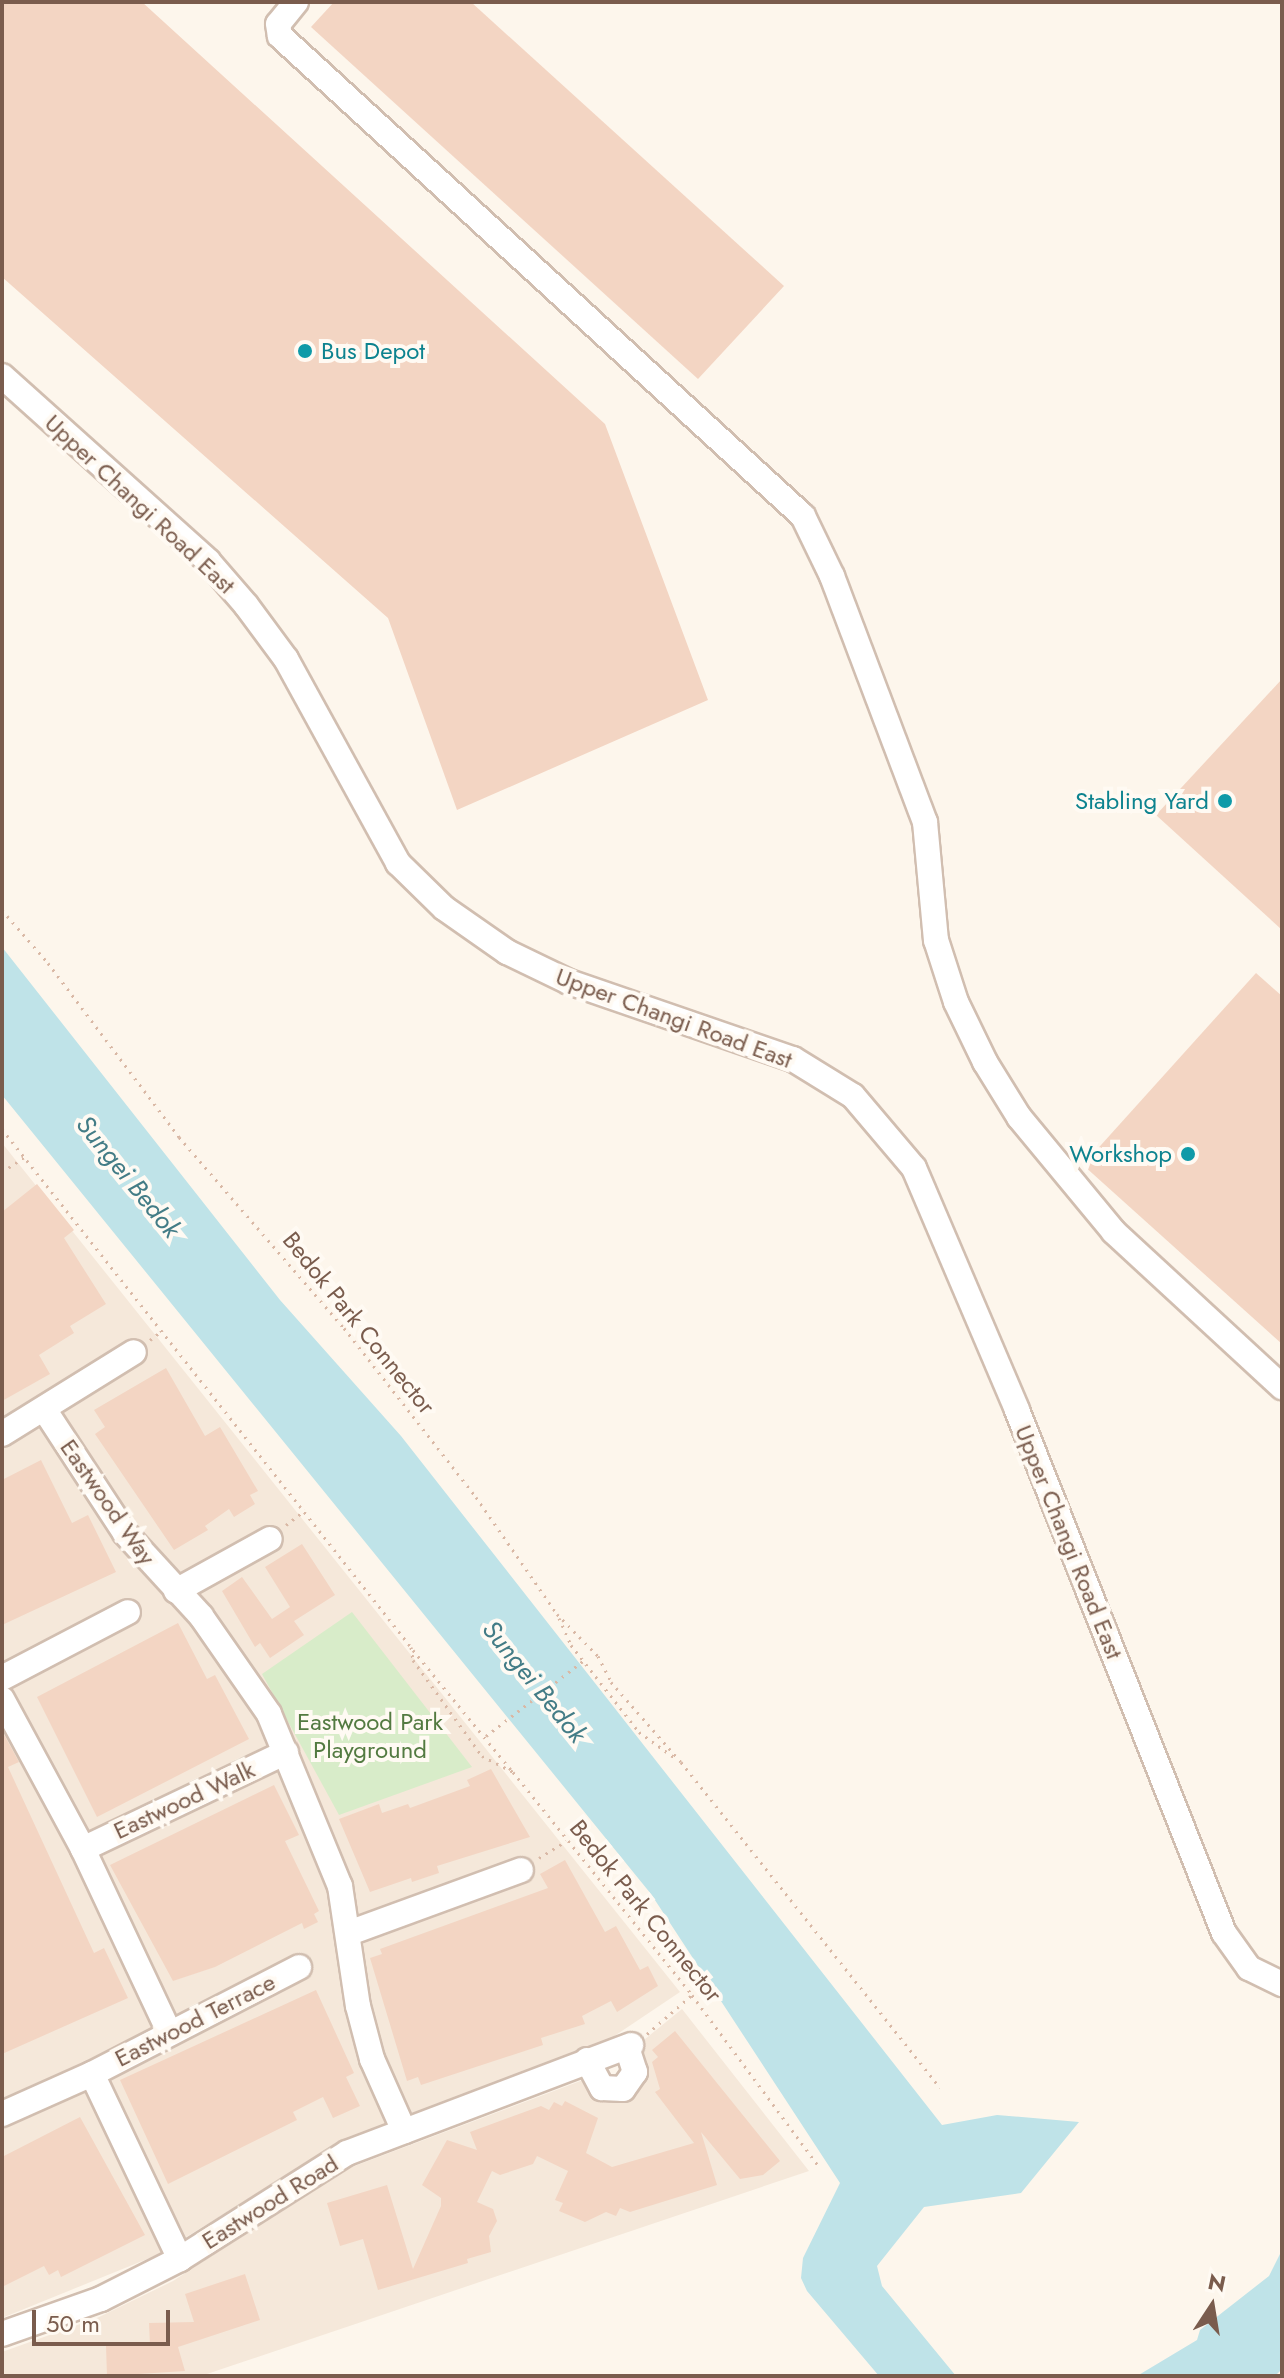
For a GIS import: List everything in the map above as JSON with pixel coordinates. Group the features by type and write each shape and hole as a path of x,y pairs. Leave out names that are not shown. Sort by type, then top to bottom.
{"street":[{"path":"296,2 278,24 280,36 803,516 832,576 925,822 940,955 985,1062 1019,1117 1114,1232 1282,1387"},
{"name":"Upper Changi Road East","path":"2,376 208,561 246,605 286,659 398,863 444,908 507,952 569,982 793,1059 853,1096 914,1168 1017,1410 1224,1933 1249,1968 1282,1984"},
{"path":"2,1434 134,1352"},
{"name":"Eastwood Way","path":"44,1409 125,1533 230,1654 286,1752 337,1878 349,1933 356,1994 372,2059 404,2131"},
{"path":"176,1591 270,1539"},
{"path":"2,1678 128,1612"},
{"path":"2,1699 83,1849 168,2030"},
{"name":"Eastwood Walk","path":"83,1849 286,1752"},
{"path":"349,1933 521,1870"},
{"name":"Eastwood Terrace","path":"2,2114 92,2074 168,2030 299,1967"},
{"path":"587,2060 596,2081 616,2092 635,2072 629,2046"},
{"name":"Eastwood Road","path":"2,2334 101,2299 180,2259 323,2166 404,2131 629,2046"},
{"name":"Eastwood Terrace","path":"92,2074 180,2259"}],"path":[{"name":"Bedok Park Connector","path":"2,910 179,1137 344,1328 476,1497 557,1614 583,1661 639,1732 681,1762"},
{"name":"Bedok Park Connector","path":"2,1129 411,1647 486,1736 566,1841 692,1995 820,2168"},
{"path":"2,1172 24,1157"},
{"path":"270,1539 305,1510"},
{"name":"Bedok Park Connector","path":"557,1614 598,1656 611,1682 681,1762 940,2088"},
{"name":"Bedok Park Connector","path":"411,1647 413,1660 482,1756 513,1772"},
{"path":"486,1736 583,1661"},
{"path":"521,1870 566,1841"},
{"path":"629,2046 692,1995"}],"shaded area":[{"path":"2,1143 680,1992 601,2045 316,2157 157,2255 2,2318"},
{"path":"682,2009 809,2171 201,2376 2,2376 2,2352 97,2318 173,2281 344,2170 583,2080 592,2090 646,2068 639,2044"}],"green space":[{"name":"Eastwood Park Playground","path":"352,1612 472,1767 339,1815 262,1674"}],"water":[{"name":"Sungei Bedok","path":"2,947 280,1300 401,1436 942,2125 997,2115 1079,2122 1021,2193 924,2207 877,2266 882,2286 956,2376 879,2376 807,2291 801,2278 803,2258 840,2183 651,1894 2,1095"},
{"path":"1282,2250 1282,2369 1275,2376 1137,2376 1197,2340 1200,2330 1269,2276"}],"building":[{"name":"Bus Depot","path":"2,2 142,2 605,424 708,700 457,810 388,618 2,277"},
{"path":"334,2 471,2 784,286 698,379 311,27"},
{"name":"Stabling Yard","path":"1282,679 1282,930 1156,815"},
{"name":"Workshop","path":"1256,973 1282,996 1282,1344 1083,1165"},
{"path":"37,1184 74,1230 64,1238 106,1304 70,1326 74,1333 39,1355 50,1374 2,1401 2,1212"},
{"path":"166,1368 205,1436 220,1427 258,1491 250,1495 255,1504 234,1517 229,1509 205,1526 208,1530 174,1550 95,1434 105,1427 94,1410"},
{"path":"41,1460 72,1523 88,1515 116,1572 2,1625 2,1480"},
{"path":"302,1544 335,1595 294,1621 304,1635 270,1658 260,1643 255,1647 222,1591 242,1577 272,1619 290,1607 265,1567"},
{"path":"178,1623 207,1679 215,1675 249,1739 97,1817 37,1697"},
{"path":"2,1731 19,1762 8,1767 94,1953 104,1948 128,1998 2,2054"},
{"path":"491,1769 530,1837 437,1866 439,1873 412,1882 411,1878 370,1892 339,1819 379,1804 382,1813 408,1804 410,1808 470,1786 467,1780"},
{"path":"274,1785 299,1835 285,1841 319,1911 314,1914 318,1922 304,1929 302,1923 215,1967 173,1981 110,1865"},
{"path":"565,1860 605,1932 616,1926 640,1970 648,1966 658,1986 617,2012 611,2001 582,2016 585,2024 541,2038 543,2045 421,2085 418,2077 407,2081 370,1958 382,1954 380,1949 548,1888 540,1874"},
{"path":"316,1990 354,2073 346,2077 360,2106 333,2118 323,2097 293,2112 297,2120 168,2184 120,2080"},
{"path":"675,2031 780,2161 763,2175 740,2179 701,2132 717,2185 630,2212 620,2208 616,2216 606,2212 585,2222 559,2211 563,2203 555,2200 568,2171 537,2156 533,2164 500,2175 492,2171 477,2202 493,2209 497,2221 489,2236 491,2252 467,2259 468,2263 378,2290 363,2239 340,2246 327,2203 387,2185 413,2269 441,2206 441,2198 422,2185 447,2140 477,2150 470,2132 541,2106 549,2110 554,2102 562,2106 565,2101 598,2118 586,2153 612,2167 694,2143 655,2092 660,2089 652,2062 658,2057 652,2050"},
{"path":"80,2117 145,2235 61,2277 58,2270 49,2275 44,2266 2,2287 2,2157"},
{"path":"245,2274 260,2320 178,2347 185,2371 107,2376 106,2346 150,2345 149,2323 194,2322 185,2294"}],"place":[{"name":"Bus Depot","path":"305,351"},
{"name":"Stabling Yard","path":"1225,801"},
{"name":"Workshop","path":"1188,1154"}]}
